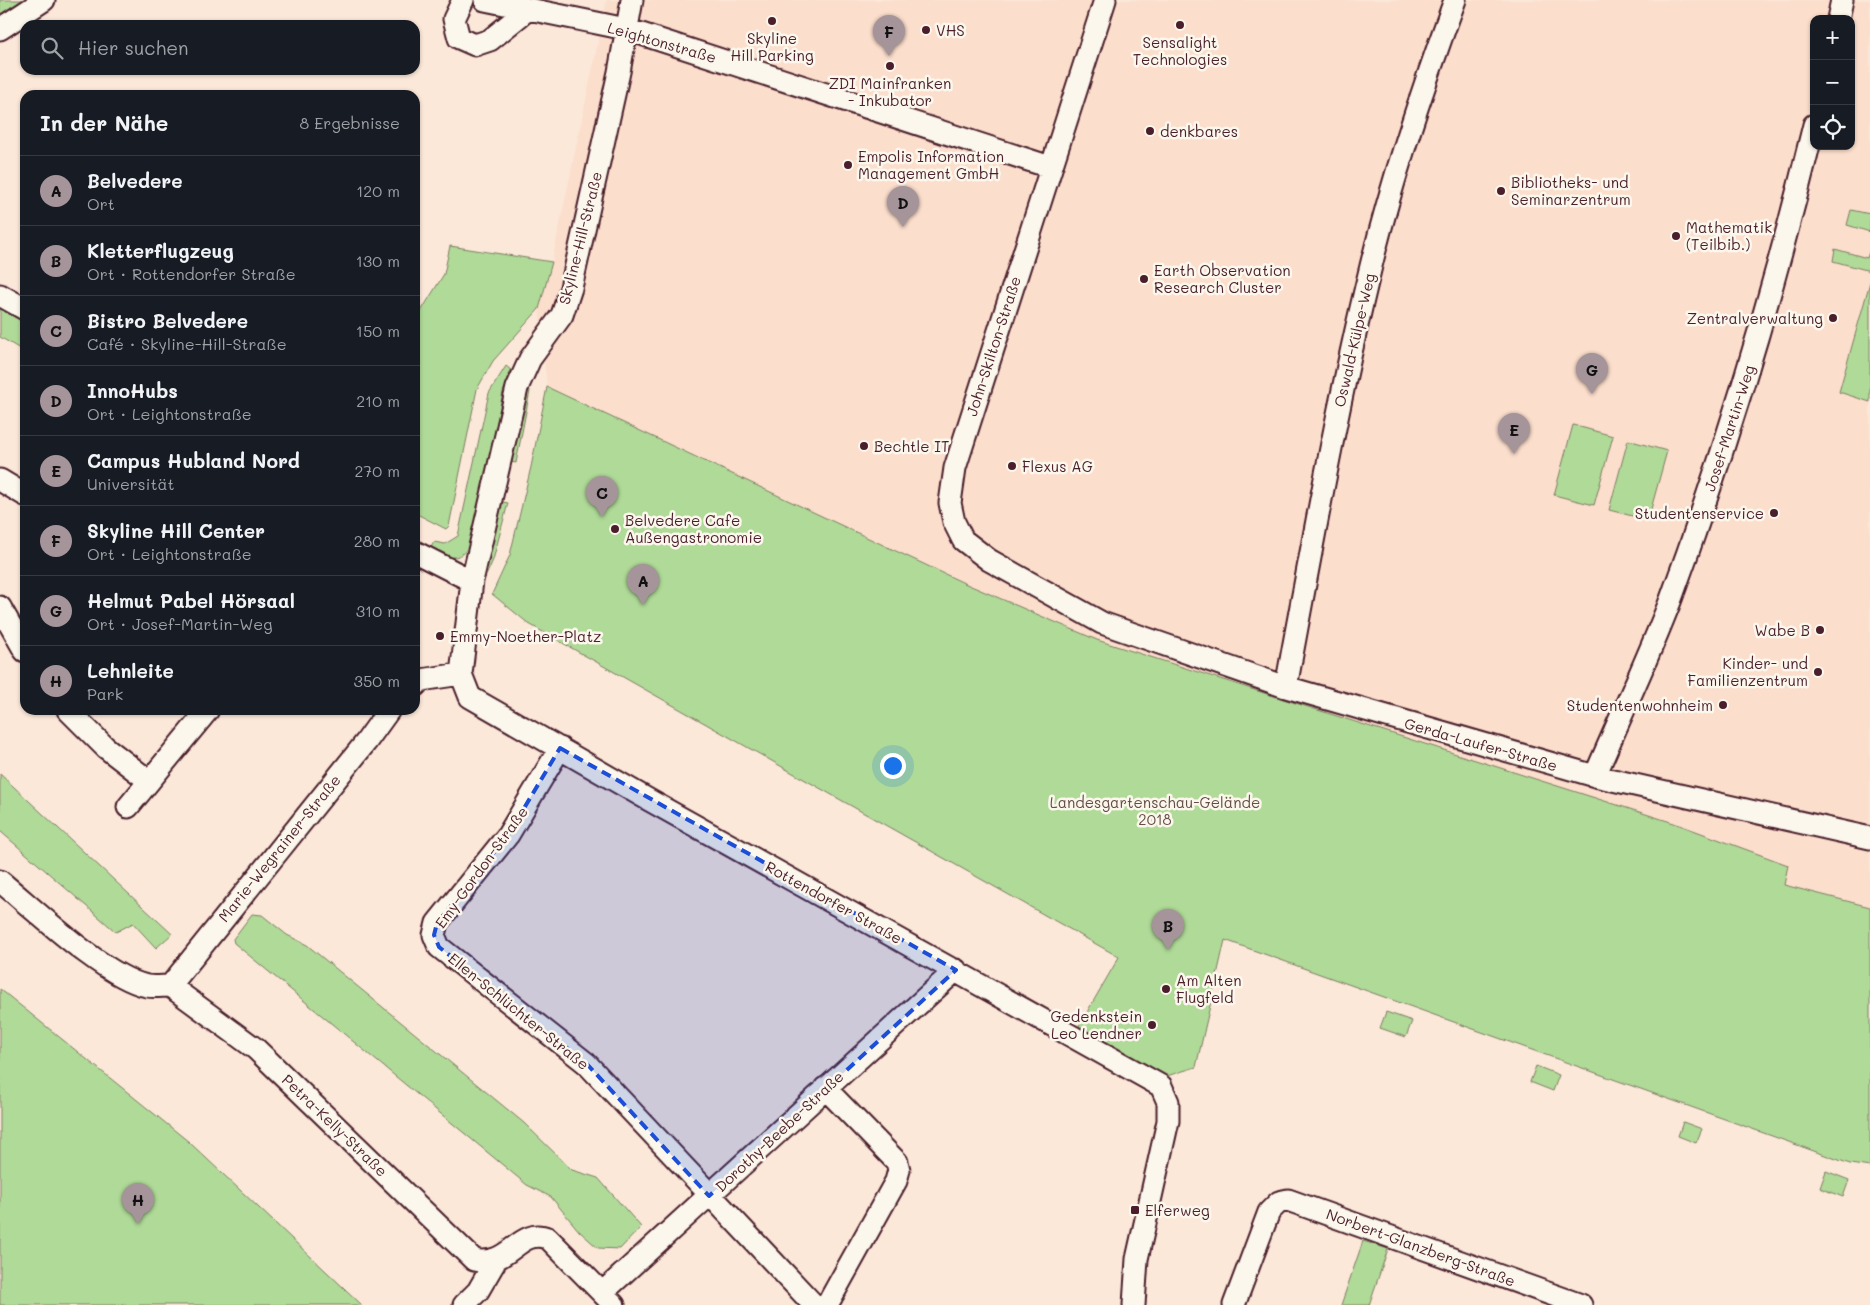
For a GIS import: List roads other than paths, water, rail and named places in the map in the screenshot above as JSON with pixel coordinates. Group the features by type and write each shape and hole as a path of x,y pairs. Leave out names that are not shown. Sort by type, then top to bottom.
{"street":[{"path":"0,30 44,0"},
{"path":"463,0 454,19 458,38 475,44 490,40 528,10"},
{"name":"Leightonstraße","path":"485,0 626,29 1050,167"},
{"name":"Skyline-Hill-Straße","path":"472,581 517,388 530,360 562,314 571,288 619,72 632,0"},
{"name":"John-Skilton-Straße","path":"1100,622 989,560 963,540 954,522 950,503 955,468 1105,0"},
{"name":"Oswald-Külpe-Weg","path":"1286,687 1345,378 1372,265 1393,183 1455,0"},
{"path":"1839,15 1842,0"},
{"name":"Josef-Martin-Weg","path":"1595,776 1670,601 1731,428 1783,246 1810,141"},
{"path":"0,296 20,307"},
{"path":"2,486 20,493"},
{"path":"420,555 472,581"},
{"name":"Rottendorfer Straße","path":"472,581 461,674 470,697 1160,1086 1168,1102 1168,1121 1137,1259 1134,1305"},
{"path":"0,607 20,642"},
{"name":"Gerda-Laufer-Straße","path":"1100,622 1286,687 1595,776 1870,838"},
{"path":"420,681 461,674"},
{"path":"73,715 105,747 149,781"},
{"path":"128,807 204,715"},
{"name":"Marie-Wegrainer-Straße","path":"170,986 208,936 366,742 385,715"},
{"name":"Emy-Gordon-Straße","path":"434,935 437,923 508,835 560,748"},
{"path":"0,881 94,958 124,978 147,986 170,986"},
{"name":"Ellen-Schlüchter-Straße","path":"434,935 438,948 586,1063 709,1196 814,1305"},
{"name":"Dorothy-Beebe-Straße","path":"608,1299 709,1196 956,970"},
{"name":"Petra-Kelly-Straße","path":"170,986 256,1049 474,1260 496,1260"},
{"path":"825,1088 896,1162 899,1170 896,1181 828,1305"},
{"name":"Norbert-Glanzberg-Straße","path":"1234,1305 1269,1212 1279,1202 1288,1200 1581,1305"},
{"path":"464,1305 478,1291 496,1260 531,1236 538,1234 548,1238 608,1299"}],"place":[{"name":"Skyline Hill Parking","path":"772,21"},
{"name":"Sensalight Technologies","path":"1180,25"},
{"name":"VHS","path":"926,30"},
{"name":"Skyline Hill Center","path":"889,56"},
{"name":"ZDI Mainfranken - Inkubator","path":"890,66"},
{"name":"denkbares","path":"1150,131"},
{"name":"Empolis Information Management GmbH","path":"848,165"},
{"name":"Bibliotheks- und Seminarzentrum","path":"1501,191"},
{"name":"InnoHubs","path":"903,227"},
{"name":"Mathematik (Teilbib.)","path":"1676,236"},
{"name":"Earth Observation Research Cluster","path":"1144,279"},
{"name":"Zentralverwaltung","path":"1833,318"},
{"name":"Helmut Pabel Hörsaal","path":"1592,394"},
{"name":"Bechtle IT","path":"864,446"},
{"name":"Campus Hubland Nord","path":"1514,454"},
{"name":"Flexus AG","path":"1012,466"},
{"name":"Studentenservice","path":"1774,513"},
{"name":"Bistro Belvedere","path":"602,517"},
{"name":"Belvedere Cafe Außengastronomie","path":"615,529"},
{"name":"Belvedere","path":"643,605"},
{"name":"Wabe B","path":"1820,630"},
{"name":"Emmy-Noether-Platz","path":"440,636"},
{"name":"Kinder- und Familienzentrum","path":"1818,672"},
{"name":"Studentenwohnheim","path":"1723,705"},
{"name":"Kletterflugzeug","path":"1168,950"},
{"name":"Am Alten Flugfeld","path":"1166,989"},
{"name":"Gedenkstein Leo Lendner","path":"1152,1025"},
{"name":"Elferweg","path":"1135,1210"},
{"name":"Lehnleite","path":"138,1224"}],"park label":[{"name":"Landesgartenschau-Gelände 2018","path":"1155,810"}]}
